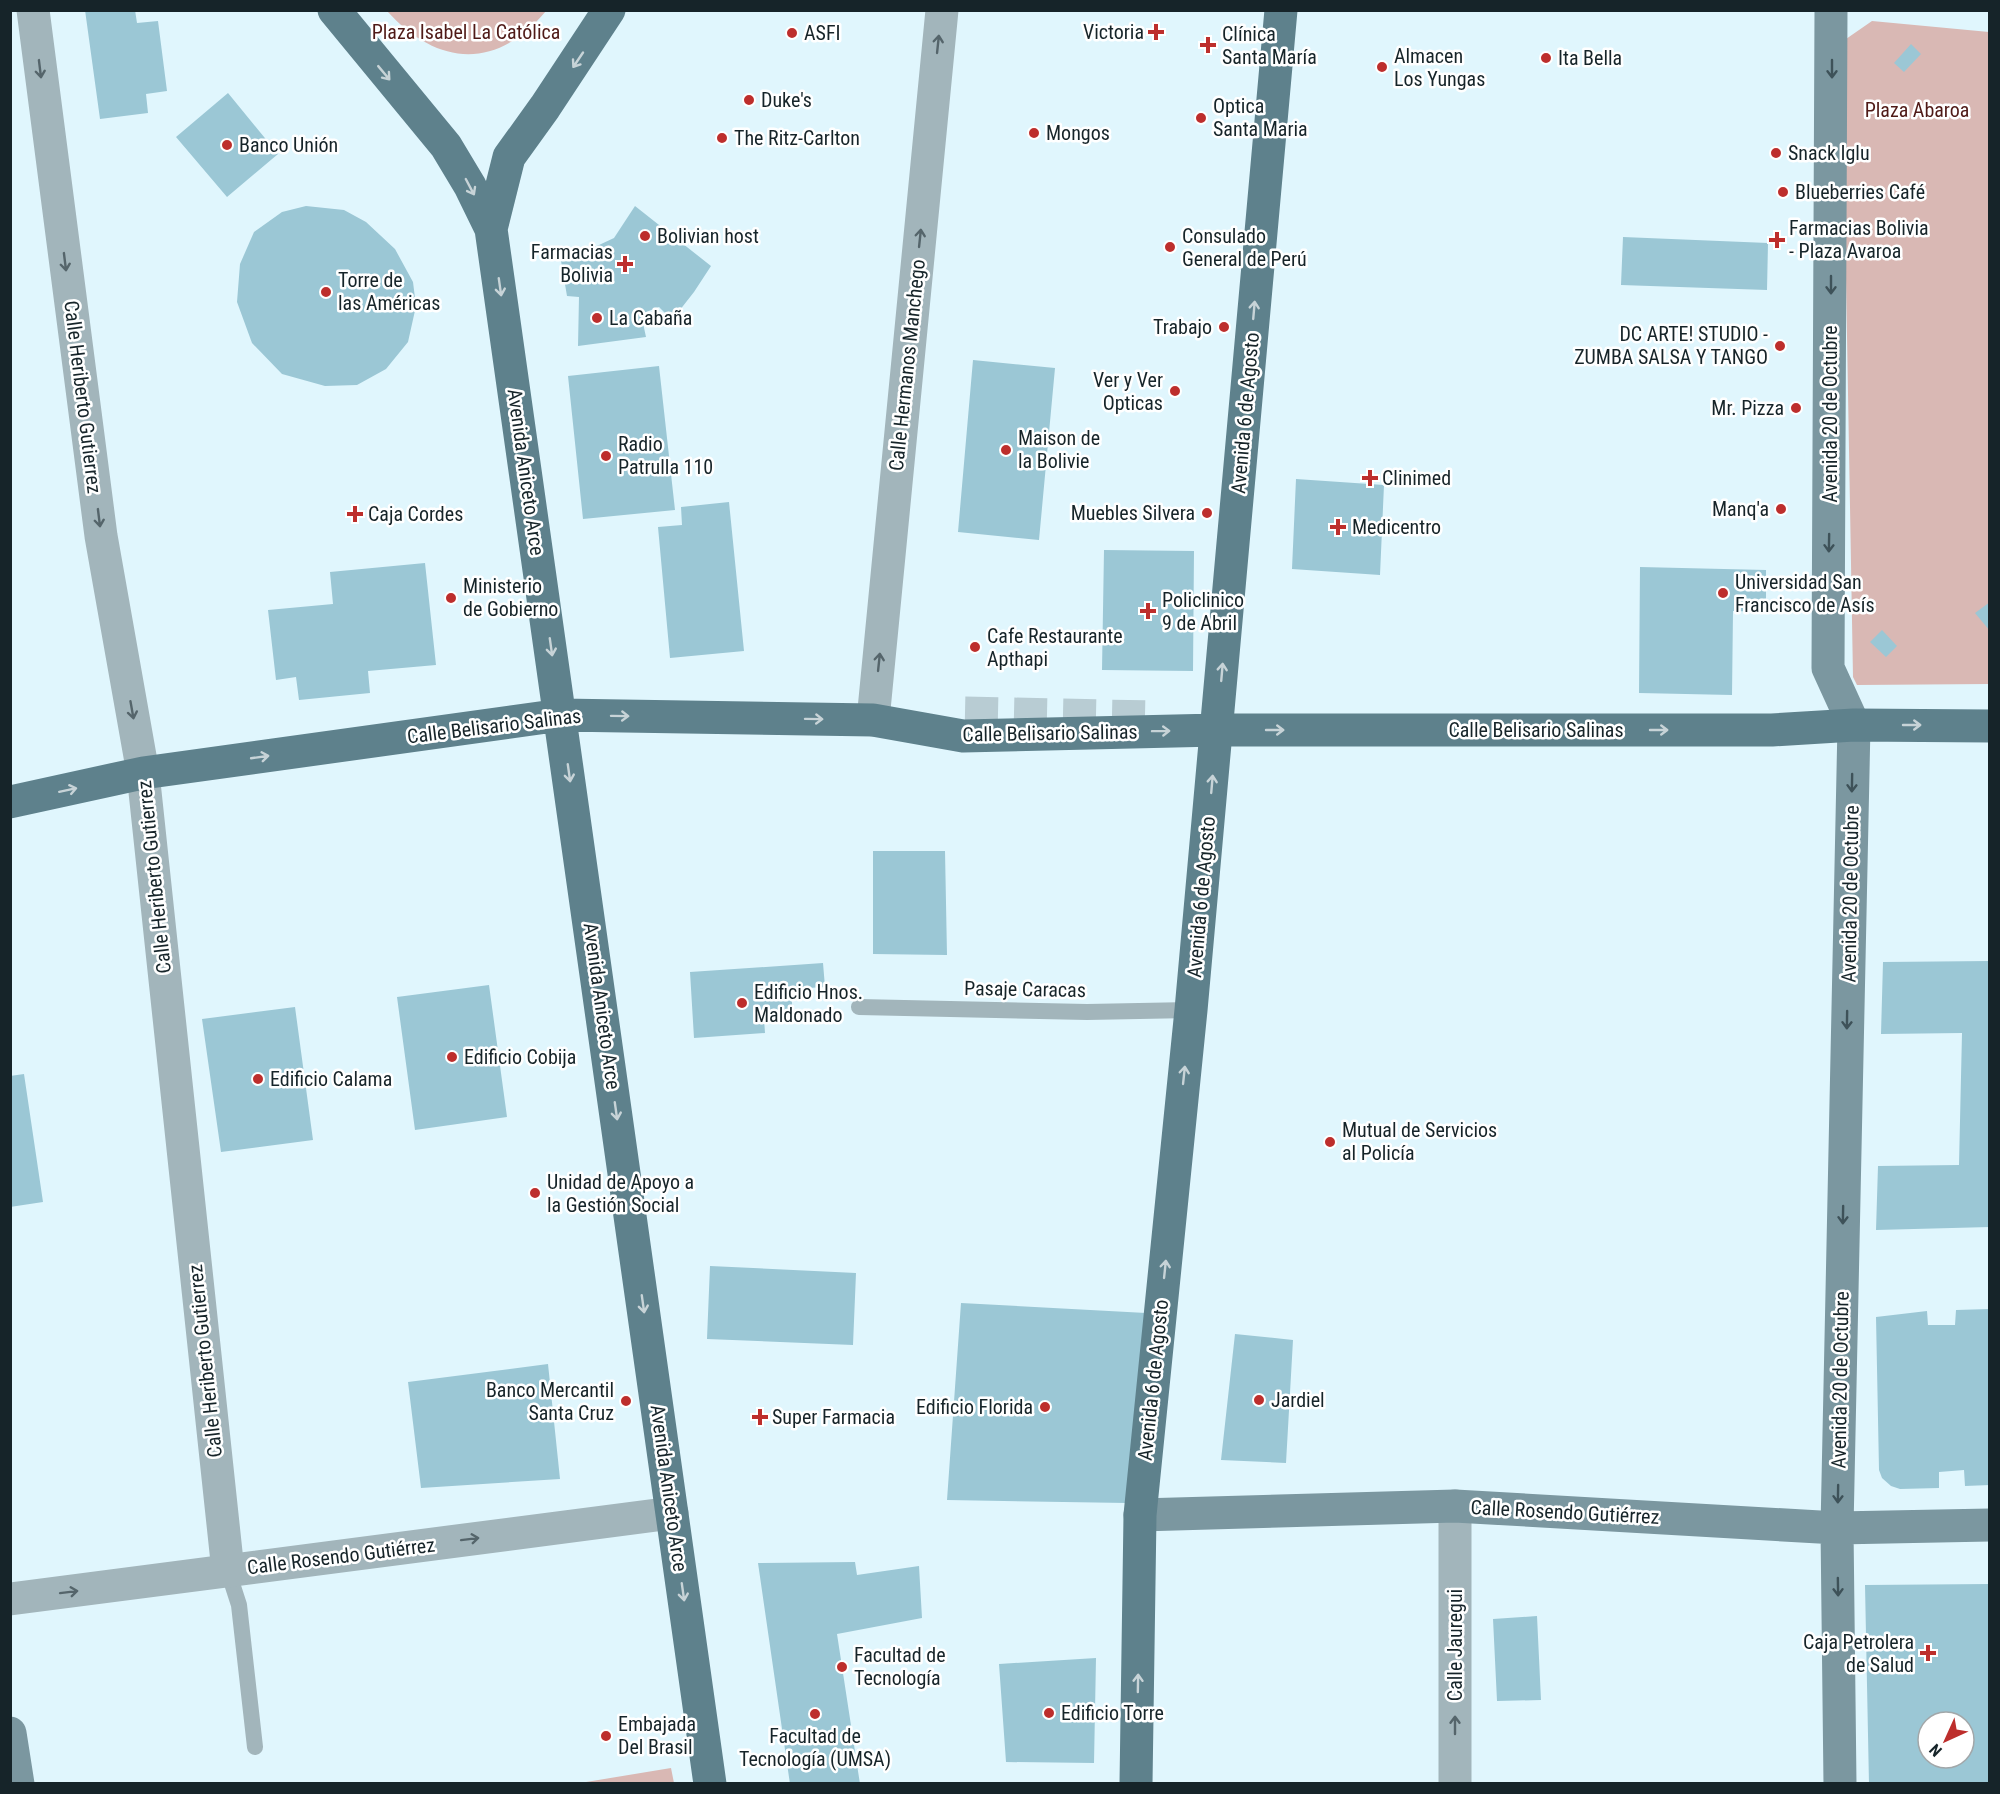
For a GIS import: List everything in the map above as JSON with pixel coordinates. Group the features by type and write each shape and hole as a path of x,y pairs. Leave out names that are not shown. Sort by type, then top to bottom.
{"main road":[{"name":"Avenida Aniceto Arce","path":"334,10 446,146 470,186 491,229 710,1784"},
{"name":"Avenida Aniceto Arce","path":"491,229 509,158 609,10"},
{"name":"Avenida 6 de Agosto","path":"1136,1784 1140,1515 1191,1010 1281,10"},
{"name":"Avenida 20 de Octubre","path":"1831,10 1828,668 1854,725 1837,1528 1840,1784"},
{"path":"873,720 965,713"},
{"name":"Calle Belisario Salinas","path":"10,802 143,773 561,715 873,720 963,736 1217,730 1772,730 1854,725 1989,726"},
{"name":"Calle Rosendo Gutiérrez","path":"1140,1515 1455,1506 1837,1528 1989,1525"},
{"path":"10,1733 18,1784"}],"street":[{"name":"Calle Heriberto Gutierrez","path":"33,10 101,536 143,773 228,1571"},
{"name":"Calle Hermanos Manchego","path":"873,720 942,10"},
{"name":"Calle Jauregui","path":"1455,1506 1455,1784"},
{"name":"Calle Rosendo Gutiérrez","path":"10,1599 672,1513"}],"lane":[{"name":"Pasaje Caracas","path":"859,1007 1087,1012 1191,1010"},
{"name":"Calle Heriberto Gutierrez","path":"228,1571 239,1605 255,1747"}],"green space":[{"name":"Plaza Isabel La Católica","path":"387,11 546,11 527,30 507,44 487,52 466,54 446,51 426,43 406,29"},
{"name":"Plaza Abaroa","path":"1872,21 1989,32 1989,684 1857,685 1853,677 1842,52 1846,39"},
{"path":"671,1768 674,1783 580,1783"}],"building":[{"path":"85,10 135,10 137,23 158,21 167,91 146,94 148,113 100,119"},
{"path":"1911,44 1921,54 1904,72 1894,63"},
{"name":"Banco Unión","path":"228,93 278,154 227,197 176,137"},
{"name":"Torre de las Américas","path":"306,206 344,210 366,222 395,249 413,282 416,306 408,342 386,369 357,385 325,386 282,374 252,343 237,302 240,264 254,232 282,212"},
{"path":"635,206 711,266 672,320 659,307 641,314 646,337 578,346 579,297 567,296 560,255 584,252 614,238"},
{"path":"1623,237 1768,243 1767,290 1621,285"},
{"name":"Maison de la Bolivie","path":"973,360 1055,368 1039,540 958,532"},
{"path":"659,366 675,510 583,519 568,376"},
{"name":"Medicentro","path":"1296,479 1384,485 1380,575 1292,569"},
{"path":"729,502 744,651 670,658 658,527 682,525 681,507"},
{"name":"Policlinico 9 de Abril","path":"1104,550 1194,551 1193,671 1102,670"},
{"name":"Ministerio de Gobierno","path":"425,563 436,665 368,671 370,693 299,700 296,677 276,680 268,610 333,604 330,572"},
{"path":"1640,567 1766,570 1766,612 1733,611 1732,695 1639,693"},
{"path":"1990,602 1990,631 1975,613"},
{"path":"1882,630 1897,646 1886,657 1870,642"},
{"path":"873,851 945,851 947,955 873,954"},
{"path":"1990,961 1990,1227 1876,1230 1878,1166 1959,1165 1962,1033 1881,1034 1883,962"},
{"name":"Edificio Hnos. Maldonado","path":"823,963 825,987 791,989 793,1017 764,1019 765,1033 694,1038 690,972"},
{"name":"Edificio Cobija","path":"489,985 507,1117 415,1130 397,997"},
{"name":"Edificio Calama","path":"295,1007 313,1140 221,1152 202,1019"},
{"path":"24,1074 43,1202 10,1207 10,1076"},
{"path":"710,1266 856,1273 853,1345 707,1339"},
{"name":"Edificio Florida","path":"961,1303 1146,1313 1127,1503 947,1500"},
{"path":"1990,1309 1990,1485 1965,1486 1964,1470 1939,1472 1939,1488 1900,1489 1891,1486 1882,1478 1879,1470 1876,1317 1927,1311 1928,1325 1955,1325 1956,1310"},
{"name":"Jardiel","path":"1235,1334 1293,1340 1286,1463 1221,1460"},
{"path":"548,1364 560,1479 421,1488 408,1382"},
{"path":"855,1562 857,1575 919,1566 922,1618 837,1634 860,1784 790,1784 758,1563"},
{"name":"Caja Petrolera de Salud","path":"1990,1584 1990,1784 1869,1784 1865,1585"},
{"path":"1537,1616 1541,1700 1497,1701 1493,1619"},
{"name":"Edificio Torre","path":"1096,1658 1094,1763 1006,1762 999,1664"}],"tunnel":[{"path":"965,713 1152,717"}],"place":[{"name":"Victoria","path":"1156,32"},
{"name":"ASFI","path":"792,33"},
{"name":"Clínica Santa María","path":"1208,45"},
{"name":"Ita Bella","path":"1546,58"},
{"name":"Almacen Los Yungas","path":"1382,67"},
{"name":"Duke's","path":"749,100"},
{"name":"Optica Santa Maria","path":"1201,118"},
{"name":"Mongos","path":"1034,133"},
{"name":"The Ritz-Carlton","path":"722,138"},
{"name":"Banco Unión","path":"227,145"},
{"name":"Snack Iglu","path":"1776,153"},
{"name":"Blueberries Café","path":"1783,192"},
{"name":"Bolivian host","path":"645,236"},
{"name":"Farmacias Bolivia - Plaza Avaroa","path":"1777,240"},
{"name":"Consulado General de Perú","path":"1170,247"},
{"name":"Farmacias Bolivia","path":"625,264"},
{"name":"Torre de las Américas","path":"326,292"},
{"name":"La Cabaña","path":"597,318"},
{"name":"Trabajo","path":"1224,327"},
{"name":"DC ARTE! STUDIO - ZUMBA SALSA Y TANGO","path":"1780,346"},
{"name":"Ver y Ver Opticas","path":"1175,391"},
{"name":"Mr. Pizza","path":"1796,408"},
{"name":"Maison de la Bolivie","path":"1006,450"},
{"name":"Radio Patrulla 110","path":"606,456"},
{"name":"Clinimed","path":"1370,478"},
{"name":"Manq'a","path":"1781,509"},
{"name":"Muebles Silvera","path":"1207,513"},
{"name":"Caja Cordes","path":"355,514"},
{"name":"Medicentro","path":"1338,527"},
{"name":"Universidad San Francisco de Asís","path":"1723,593"},
{"name":"Ministerio de Gobierno","path":"451,598"},
{"name":"Policlinico 9 de Abril","path":"1148,611"},
{"name":"Cafe Restaurante Apthapi","path":"975,647"},
{"name":"Edificio Hnos. Maldonado","path":"742,1003"},
{"name":"Edificio Cobija","path":"452,1057"},
{"name":"Edificio Calama","path":"258,1079"},
{"name":"Mutual de Servicios al Policía","path":"1330,1142"},
{"name":"Unidad de Apoyo a la Gestión Social","path":"535,1193"},
{"name":"Jardiel","path":"1259,1400"},
{"name":"Banco Mercantil Santa Cruz","path":"626,1401"},
{"name":"Edificio Florida","path":"1045,1407"},
{"name":"Super Farmacia","path":"760,1417"},
{"name":"Caja Petrolera de Salud","path":"1928,1653"},
{"name":"Facultad de Tecnología","path":"842,1667"},
{"name":"Edificio Torre","path":"1049,1713"},
{"name":"Facultad de Tecnología (UMSA)","path":"815,1714"},
{"name":"Embajada Del Brasil","path":"606,1736"}]}
